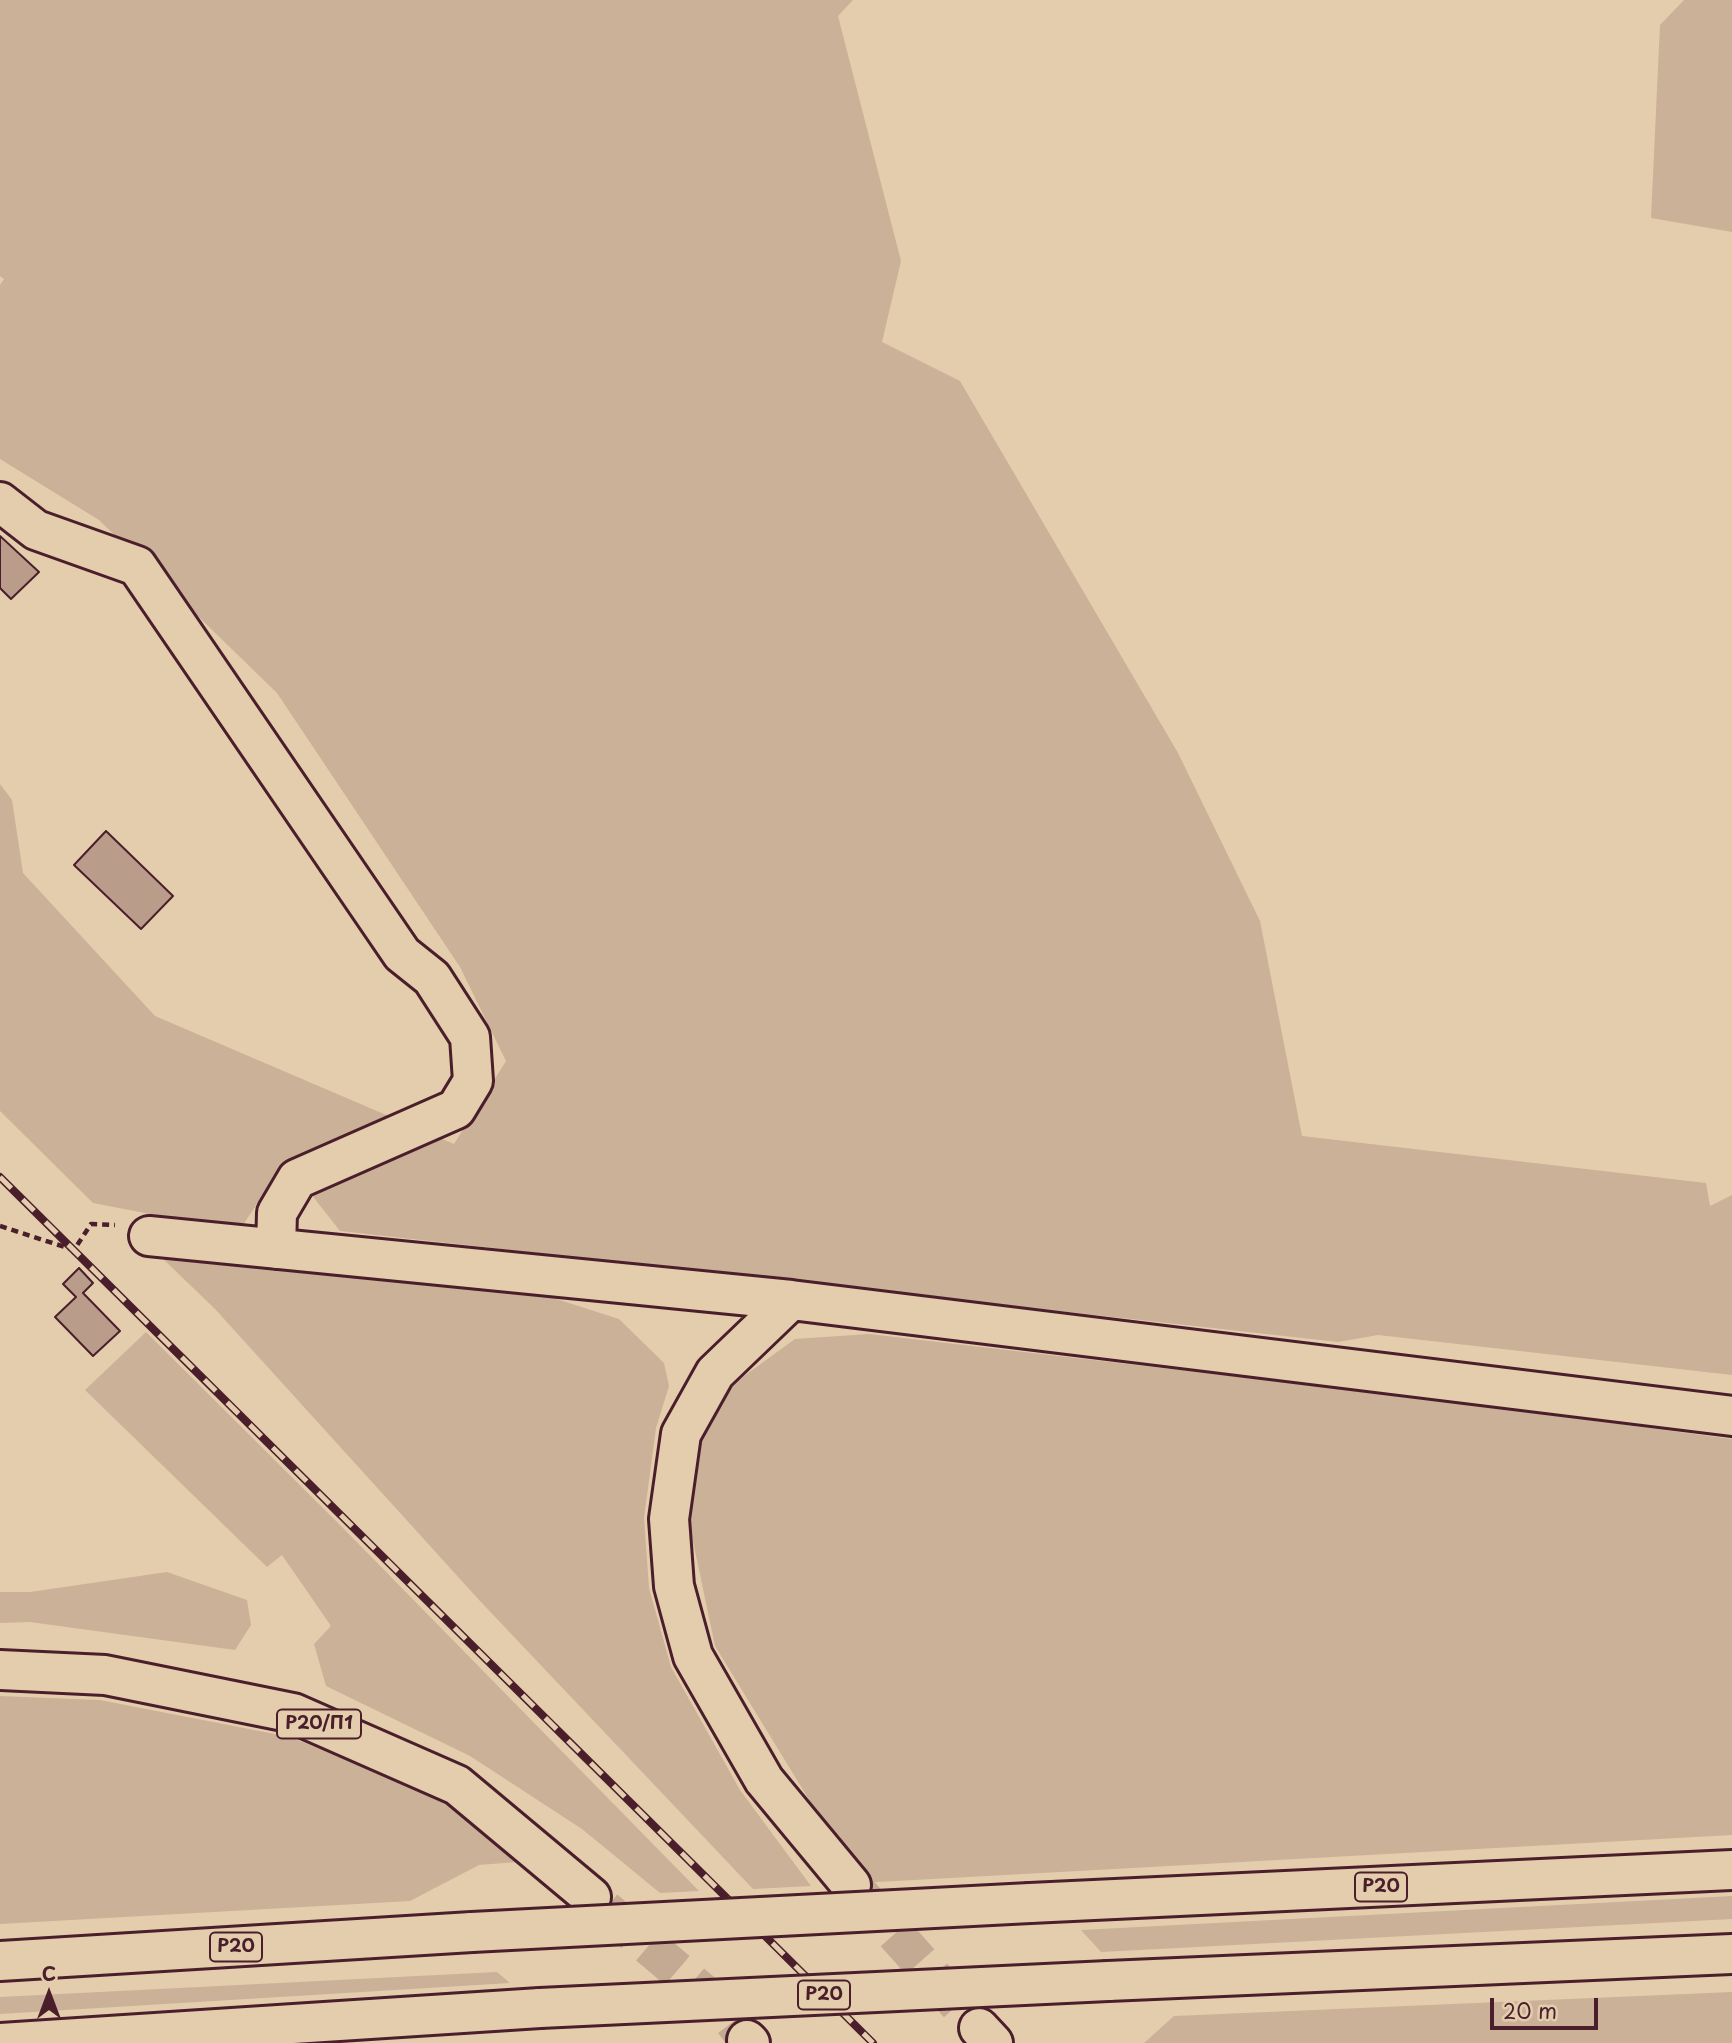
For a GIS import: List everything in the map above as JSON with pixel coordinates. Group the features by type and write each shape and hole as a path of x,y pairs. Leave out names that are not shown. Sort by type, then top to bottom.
{"main road":[{"path":"0,502 36,530 136,566 402,954 432,978 470,1037 473,1081 456,1109 297,1179 277,1213 276,1249"},
{"path":"149,1236 791,1300 1732,1416"},
{"path":"791,1300 715,1373 681,1434 669,1519 674,1586 693,1656 764,1780 851,1885"},
{"name":"Р20/П1","path":"0,1670 105,1675 293,1713 457,1785 591,1897"},
{"name":"Р20","path":"0,1961 472,1932 1732,1870"},
{"name":"Р20","path":"0,2043 540,2008 1732,1954"}],"path":[{"path":"0,1226 74,1250 91,1224 116,1226 149,1236"}],"shaded area":[{"path":"0,0 853,0 838,16 901,261 882,342 960,381 1178,753 1260,921 1302,1136 1706,1183 1710,1206 1732,1195 1732,1375 1378,1335 1338,1342 340,1231 285,1161 243,1225 155,1215 93,1203 0,1111 0,784 12,800 23,873 155,1016 454,1144 506,1061 460,967 277,693 99,520 0,459 0,285 4,279 0,276"},
{"path":"1684,0 1732,0 1732,232 1651,218 1660,25"},
{"path":"159,1255 544,1295 619,1319 664,1363 669,1386 656,1428 644,1518 649,1588 671,1667 740,1790 811,1886 753,1889 480,1601 215,1309"},
{"path":"146,1332 342,1527 699,1891 660,1893 582,1829 470,1756 326,1686 314,1644 331,1626 282,1555 267,1567 85,1390"},
{"path":"869,1334 1438,1400 1732,1439 1732,1835 860,1883 715,1646 690,1527 699,1443 733,1384 795,1339"},
{"path":"167,1572 247,1600 251,1625 235,1650 30,1622 0,1623 0,1592 30,1592"},
{"path":"0,1696 100,1700 290,1737 443,1798 517,1862 479,1865 410,1901 0,1924"},
{"path":"1732,1896 1732,1919 1101,1952 1081,1930"},
{"path":"497,1972 510,1983 0,2014 0,1997"},
{"path":"1732,1992 1732,2043 1144,2043 1174,2016"}],"building":[{"path":"0,536 39,572 11,599 0,588"},
{"path":"106,831 173,896 141,929 74,865"},
{"path":"79,1268 93,1283 83,1293 120,1331 93,1356 55,1317 76,1297 63,1284"}],"tunnel":[{"path":"857,1891 979,2028"},
{"path":"605,1909 726,2012 747,2040"}],"railway":[{"path":"0,1177 873,2043"}]}
